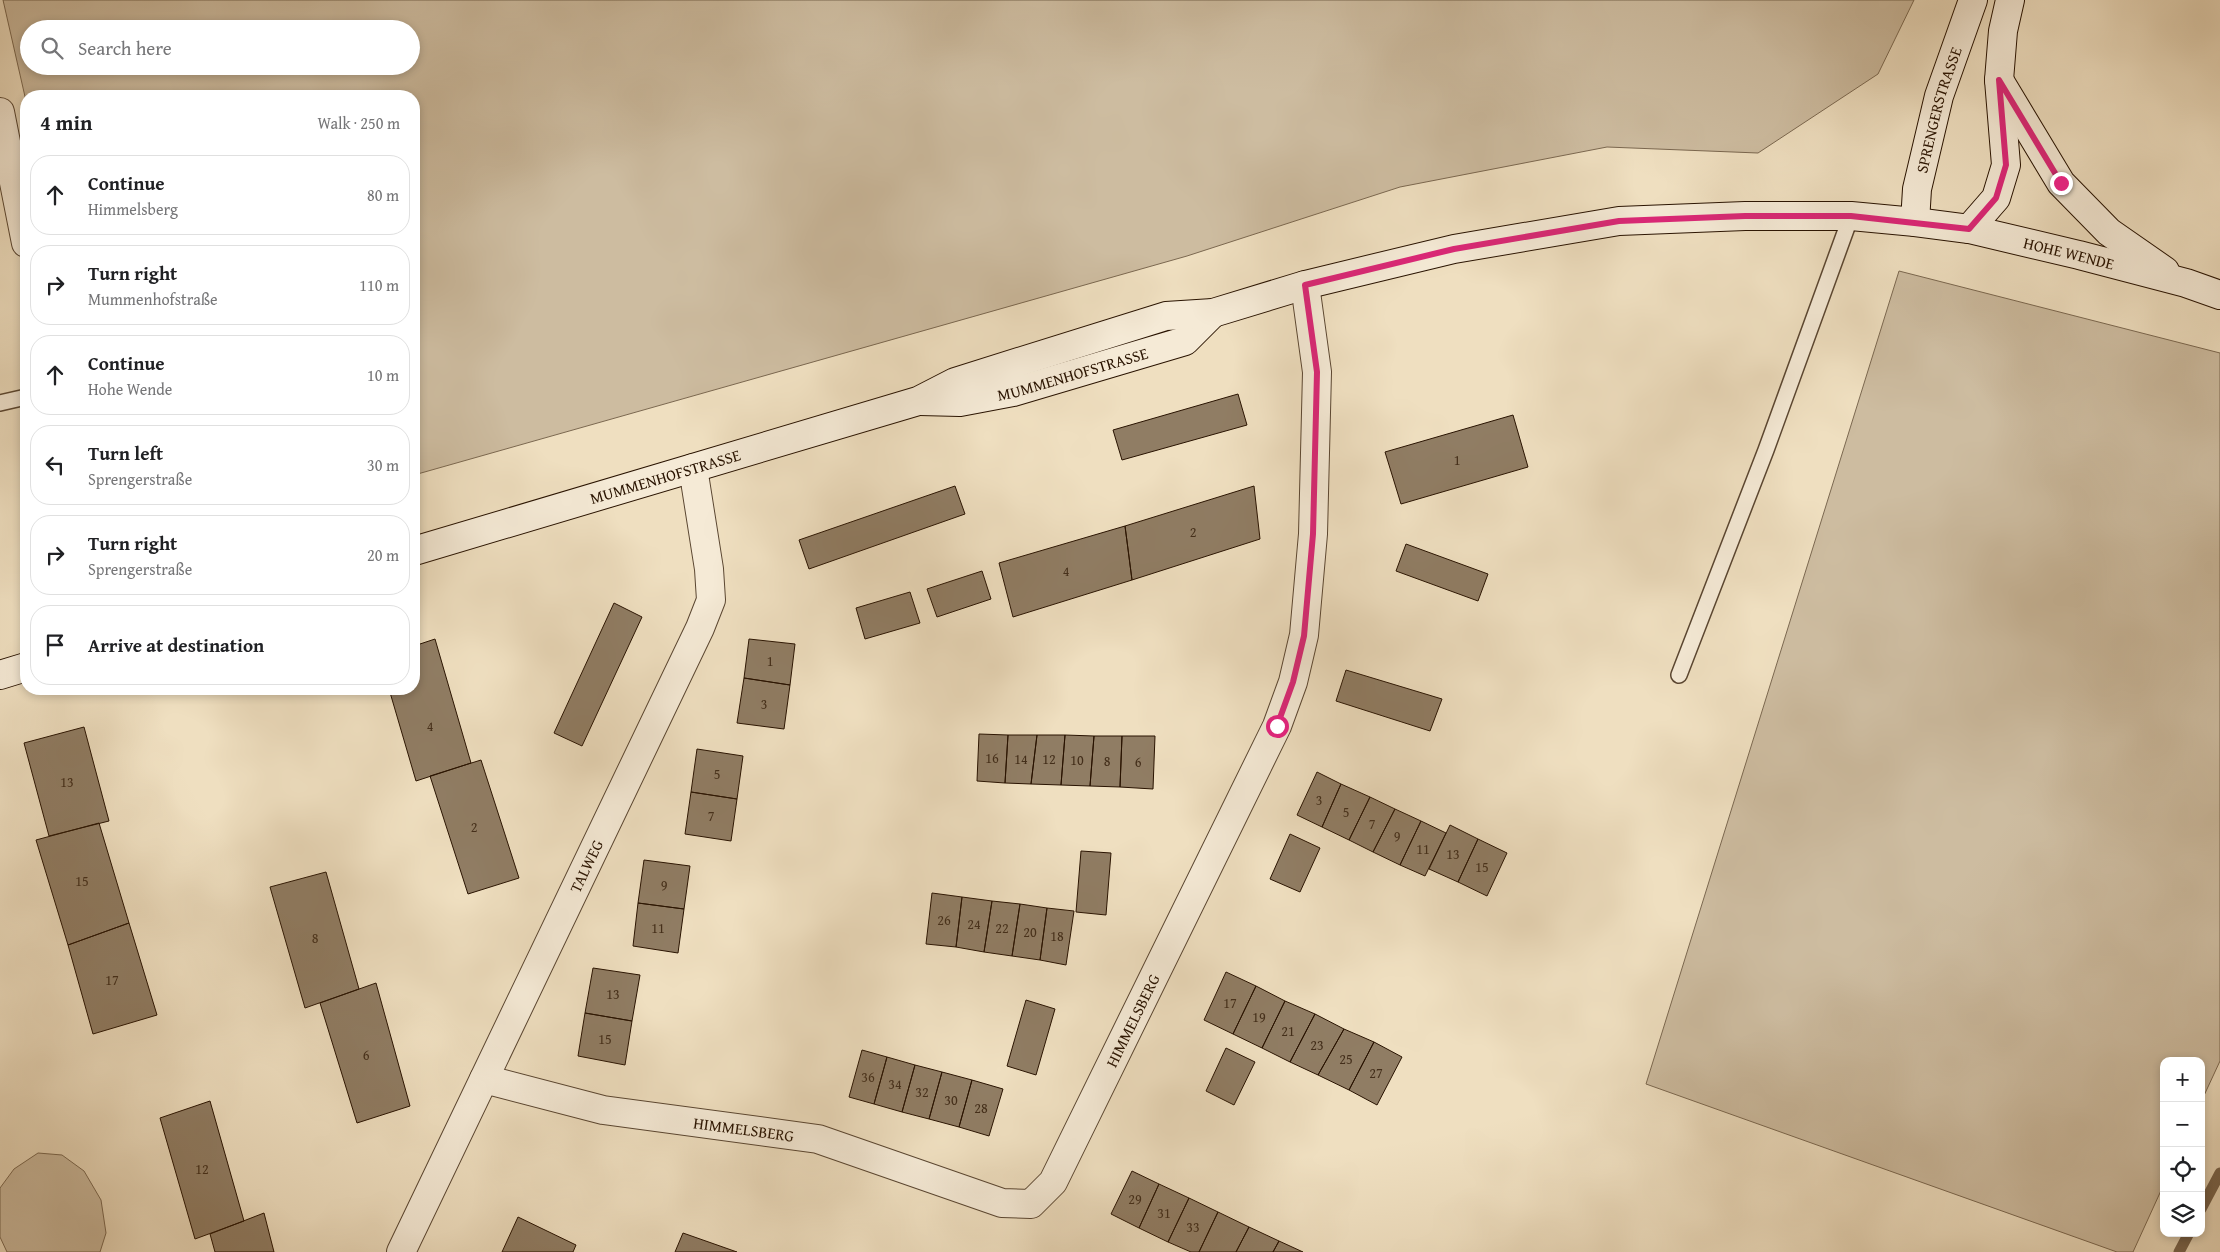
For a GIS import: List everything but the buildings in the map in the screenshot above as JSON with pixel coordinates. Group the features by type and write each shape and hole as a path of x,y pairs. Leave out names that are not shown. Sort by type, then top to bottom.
{"street":[{"name":"SPRENGERSTRASSE","path":"1915,222 1916,189 1939,96 1973,0"},
{"path":"1969,229 1996,198 2006,165 1999,80 2003,31 2010,0"},
{"path":"1999,80 2061,183 2109,232 2157,266 2186,283"},
{"path":"0,112 20,213"},
{"name":"MUMMENHOFSTRASSE","path":"420,549 918,401 955,382 1166,316 1213,313 1305,285 1454,249 1619,221 1745,216 1851,216 1915,222"},
{"name":"HOHE WENDE","path":"1915,222 1969,229 2079,255 2186,283 2220,295"},
{"name":"HIMMELSBERG","path":"484,1079 603,1110 818,1139 1002,1204 1031,1204 1053,1182 1277,726 1293,682 1304,636 1313,534 1317,372 1305,285"},
{"name":"TALWEG","path":"401,1252 700,628 710,600 709,570 693,468"},
{"path":"0,675 20,669"}],"lane":[{"path":"1679,675 1766,450 1851,216"},
{"path":"0,403 20,398"}],"shaded area":[{"path":"3,0 1914,0 1878,74 1758,153 1607,147 1400,187 1187,256 420,473 420,90 23,90 20,75 420,75 420,20 20,20 20,75"},
{"path":"1899,271 2220,353 2220,1061 2205,1093 2205,1057 2160,1057 2160,1193 2133,1252 2117,1252 1646,1084"},
{"path":"38,1153 62,1155 84,1171 101,1200 106,1233 100,1252 7,1252 0,1237 0,1188 14,1169"}],"waterway":[{"path":"2205,1201 2220,1173"},
{"path":"2179,1252 2187,1237"}],"route":[{"path":"1277,726 1293,682 1304,636 1313,534 1317,372 1305,285 1454,249 1619,221 1745,216 1851,216 1969,229 1996,198 2006,165 2004,121 1999,80 2061,183"}]}
